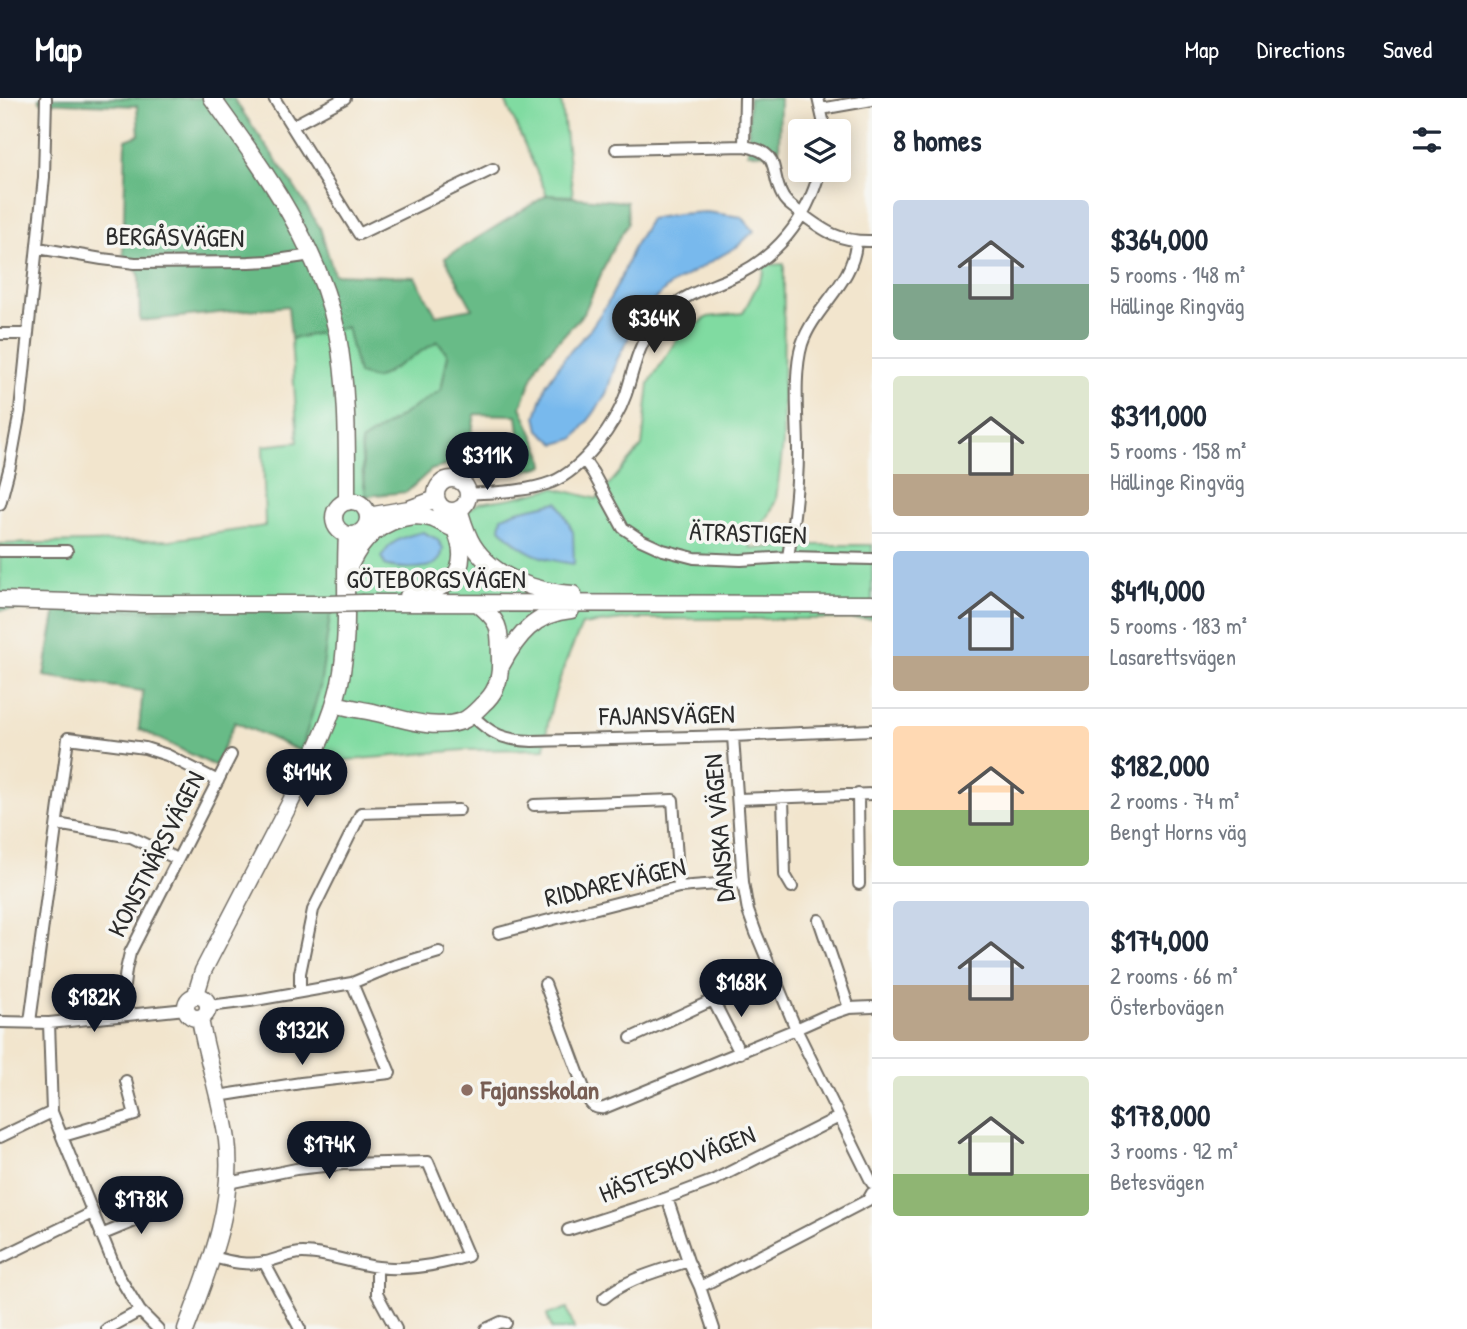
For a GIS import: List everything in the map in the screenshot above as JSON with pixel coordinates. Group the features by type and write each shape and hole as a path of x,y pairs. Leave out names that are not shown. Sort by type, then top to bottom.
{"main road":[{"path":"212,98 277,191 312,255 332,316 342,366 347,502"},
{"path":"368,516 409,509 447,506 466,503 467,488 463,483 451,478 439,485 436,493 447,506 465,529 477,550 493,566 512,579 558,593 634,594 650,603"},
{"path":"347,502 361,505 368,516 367,524 355,535 347,535 338,530 334,517 340,506 347,502"},
{"path":"363,600 433,592 445,585 458,571 462,557 461,547 447,506"},
{"path":"346,571 370,536 398,519 429,517 455,528"},
{"path":"186,1329 213,1257 226,1204 228,1183 227,1142 197,991 203,971 302,779 335,704 341,680 344,648 347,535"},
{"name":"GÖTEBORGSVÄGEN","path":"0,600 143,604 299,604 330,600 478,604 872,604"},
{"path":"501,666 510,649 542,616 587,609 692,610 701,603"},
{"path":"335,704 431,725 465,720 492,694 498,683 501,666 498,625 478,604"},
{"path":"186,1009 193,1018 202,1007"}],"street":[{"path":"0,504 20,411 44,177 46,98"},
{"path":"274,98 359,234 493,169"},
{"path":"292,126 345,98"},
{"path":"744,146 745,98"},
{"path":"820,103 872,100"},
{"path":"617,149 744,146 759,149 766,153 775,167 784,200 834,236 872,241"},
{"path":"468,494 525,489 555,481 584,460 614,420 625,396 640,347 653,327 677,303 768,257 803,215 816,182"},
{"path":"788,557 798,474 800,351 806,333 853,261 856,241"},
{"name":"BERGÅSVÄGEN","path":"38,248 135,263 249,262 312,255"},
{"path":"0,334 27,334"},
{"name":"ÄTRASTIGEN","path":"584,460 623,528 663,550 694,558 872,559"},
{"path":"0,551 67,551"},
{"name":"FAJANSVÄGEN","path":"472,715 496,735 519,740 872,730"},
{"name":"DANSKA VÄGEN","path":"733,736 743,882 748,911 796,1029 872,1183"},
{"path":"30,1022 68,738 145,748 167,755 218,781"},
{"name":"KONSTNÄRSVÄGEN","path":"120,1016 130,953 231,755"},
{"path":"858,794 859,884"},
{"path":"739,799 872,794"},
{"path":"783,797 785,875 792,887"},
{"path":"534,805 673,800 679,887"},
{"path":"300,992 300,973 313,910 361,813 459,810"},
{"path":"57,824 131,837 177,859"},
{"name":"RIDDAREVÄGEN","path":"499,933 679,887 743,882"},
{"path":"819,920 849,1008"},
{"path":"202,1007 352,983 390,967 439,952"},
{"path":"218,1096 390,1073 352,983"},
{"path":"545,984 588,1099 596,1108 604,1108 825,1016 849,1008 872,1006"},
{"path":"631,1038 713,1000 740,1053"},
{"path":"0,1022 48,1023 186,1009"},
{"path":"48,1023 52,1112 118,1275 140,1311 159,1329"},
{"path":"63,1136 135,1115 126,1081"},
{"path":"0,1137 52,1112"},
{"name":"HÄSTESKOVÄGEN","path":"568,1230 712,1181 839,1117"},
{"path":"213,1257 235,1263 264,1262 305,1253 377,1267 404,1268 439,1265 468,1256 428,1162 343,1164 296,1169 228,1183"},
{"path":"699,1287 868,1199 872,1193"},
{"path":"667,1198 714,1329"},
{"path":"101,1235 169,1207"},
{"path":"0,1258 92,1213"},
{"path":"604,1298 625,1284 688,1261"},
{"path":"264,1262 300,1329"},
{"path":"377,1267 377,1294 396,1329"},
{"path":"107,1329 140,1311"},
{"path":"486,1329 501,1322 506,1323"}],"green space":[{"path":"39,98 233,98 320,228 334,274 415,277 436,315 472,308 445,258 547,195 627,202 628,223 609,256 584,313 538,363 521,407 542,454 544,466 523,471 517,415 475,414 467,460 431,470 407,492 366,496 361,442 441,390 448,355 438,341 376,379 358,374 347,327 291,339 288,306 140,321 139,274 123,254 126,140 139,135 137,106 41,102"},
{"path":"504,98 561,98 573,196 547,195"},
{"path":"749,98 780,98 779,154 748,153"},
{"path":"784,264 783,444 776,500 768,517 749,537 751,549 795,545 872,545 872,619 631,619 582,625 558,686 549,717 545,749 464,750 324,762 235,722 215,766 139,729 143,691 44,676 56,610 0,610 0,544 171,540 265,526 263,446 298,442 291,339 347,327 376,379 438,341 448,355 441,390 361,442 363,482 368,501 377,508 435,511 459,516 479,503 554,488 597,499 642,446 649,383 677,339 708,317 743,313 764,272 763,265"},
{"path":"331,609 320,687 301,751 235,722 215,766 139,729 143,691 44,676 56,610"},
{"path":"567,1308 574,1329 552,1329 547,1315"}],"water":[{"path":"706,212 742,217 754,231 738,246 669,286 653,301 637,322 617,360 606,394 594,413 574,439 556,444 539,430 536,416 546,385 607,304 650,219"},
{"path":"558,502 573,532 574,564 533,554 500,528 502,517"},
{"path":"423,532 437,539 443,548 436,563 411,568 385,565 382,557 389,546 404,537"}],"place":[{"name":"Fajansskolan","path":"467,1090"}]}
